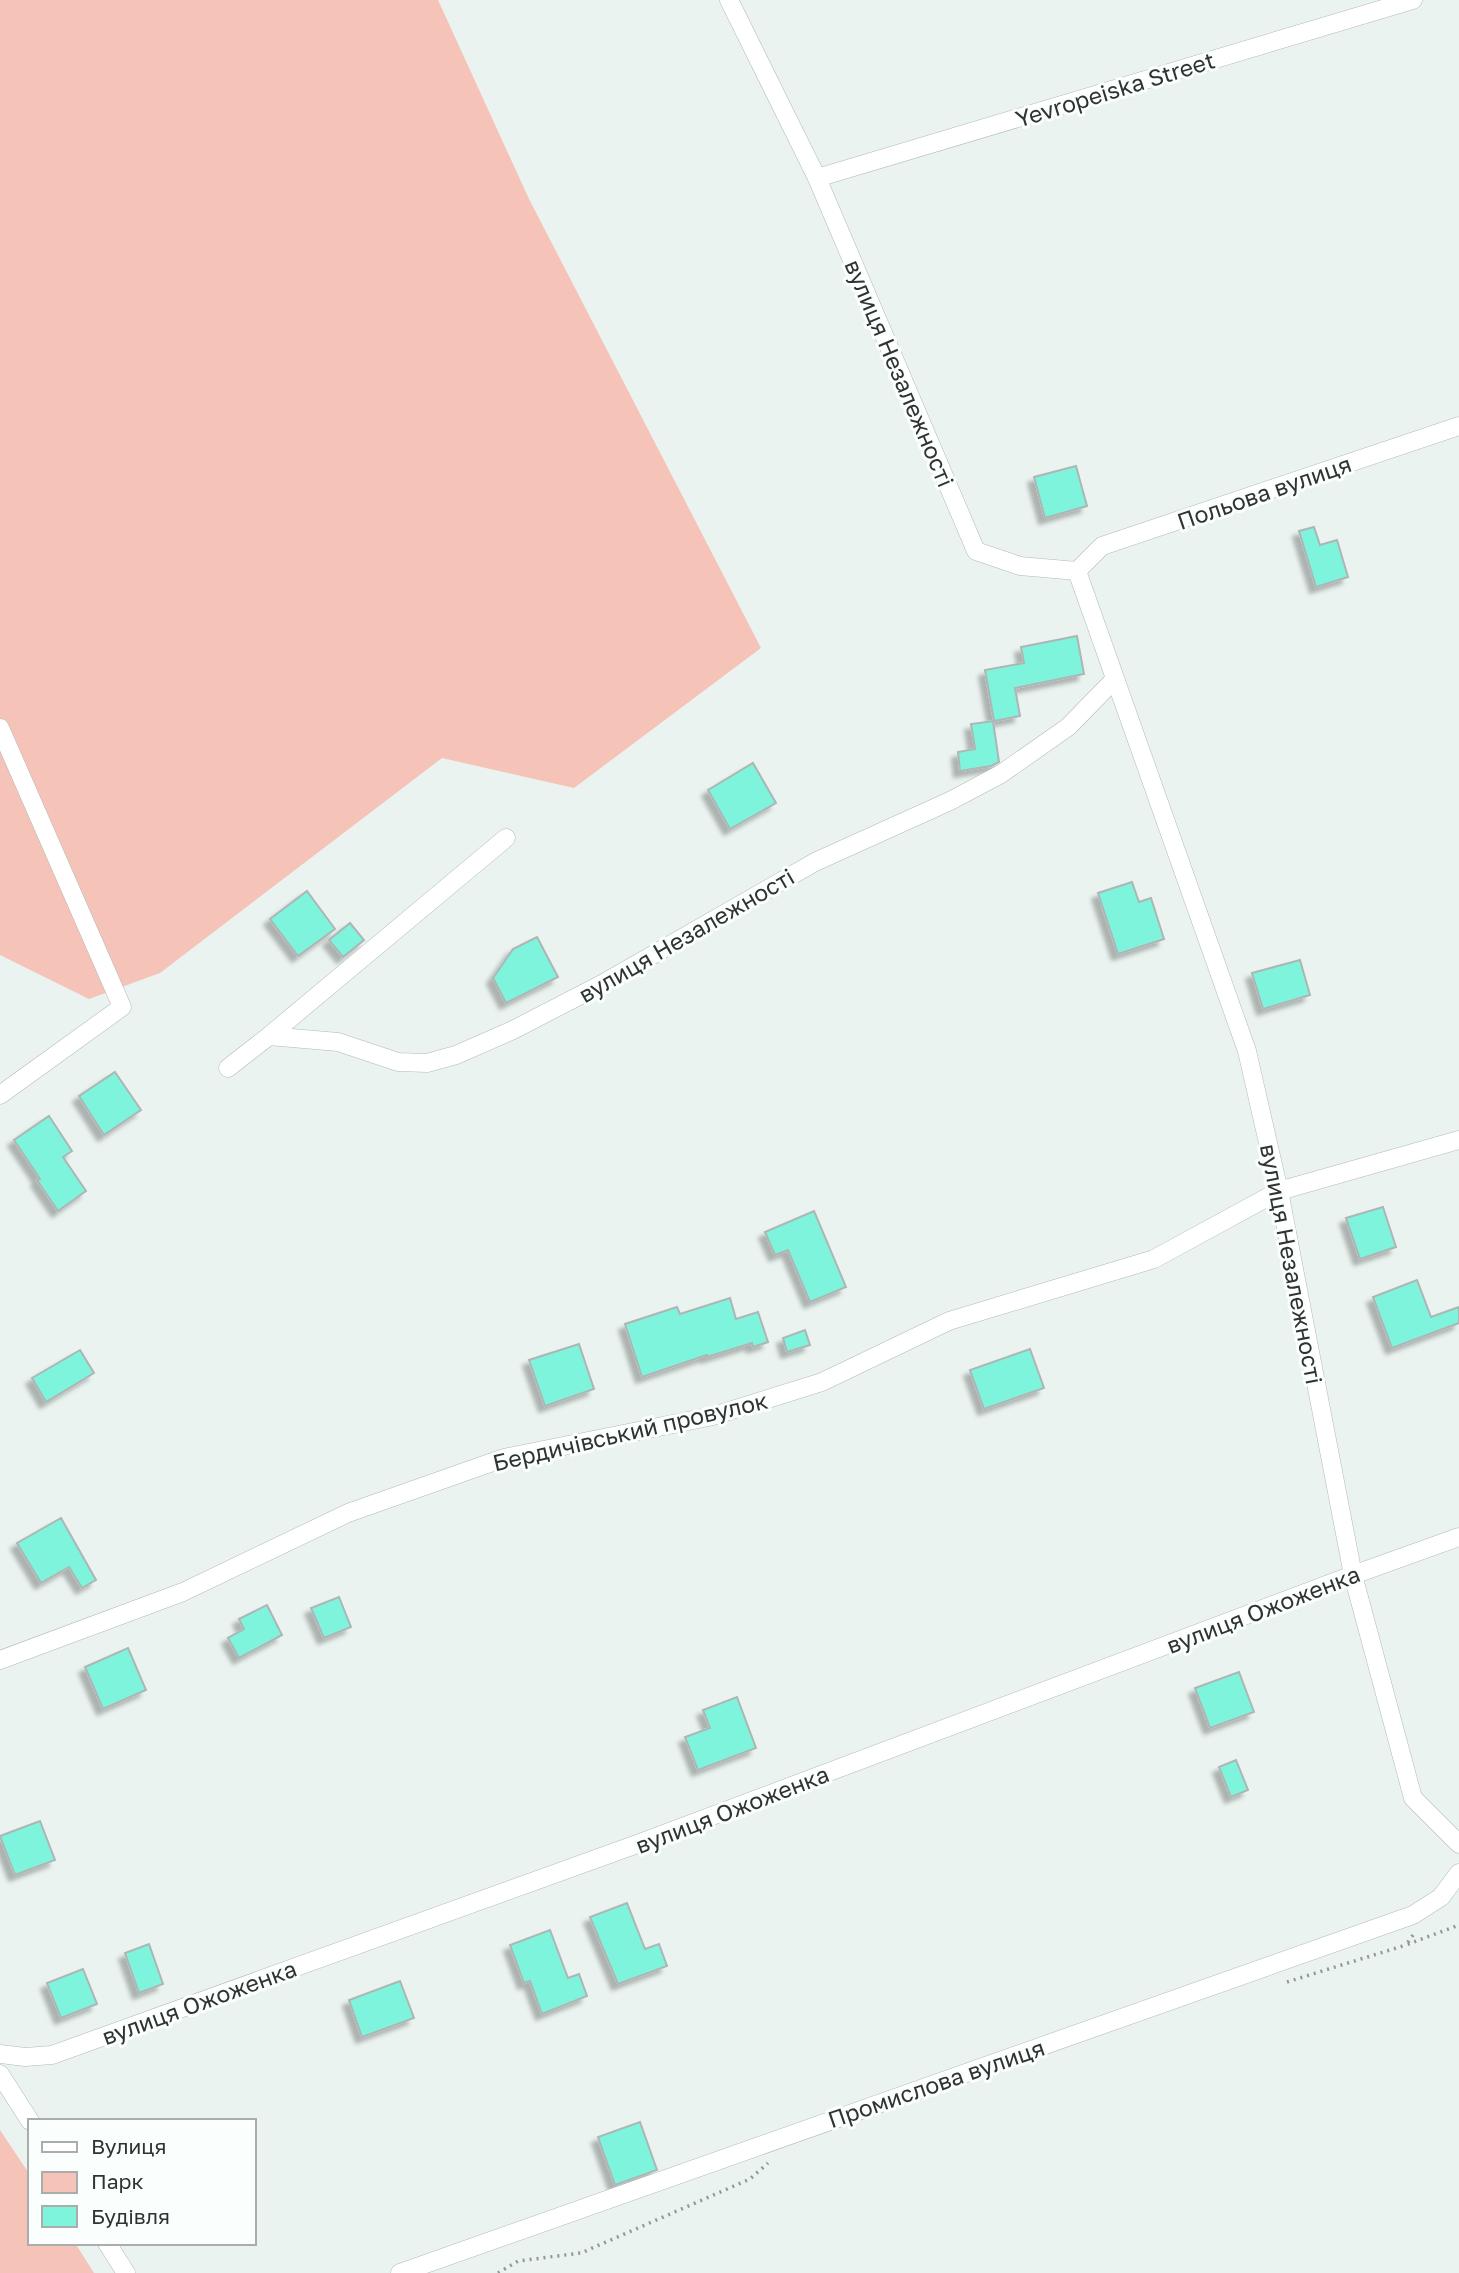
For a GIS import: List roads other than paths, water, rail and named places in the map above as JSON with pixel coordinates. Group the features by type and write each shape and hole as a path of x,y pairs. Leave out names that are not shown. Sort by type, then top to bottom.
{"street":[{"name":"вулиця Незалежності","path":"729,0 817,178 976,551 1020,566 1077,571 1247,1051 1279,1191 1353,1575 1413,1798 1459,1844"},
{"name":"Yevropeiska Street","path":"817,178 1413,0"},
{"name":"Польова вулиця","path":"1077,571 1102,546 1459,426"},
{"name":"вулиця Незалежності","path":"269,1036 338,1042 398,1062 427,1063 456,1055 513,1030 602,984 815,862 950,801 1001,774 1068,727 1115,678"},
{"path":"0,728 122,1007 0,1095"},
{"path":"228,1068 506,838"},
{"name":"Бердичівський провулок","path":"0,1660 183,1591 348,1513 504,1458 713,1416 822,1382 949,1321 1154,1259 1279,1191 1459,1140"},
{"name":"вулиця Ожоженка","path":"0,2054 25,2057 52,2054 640,1843 1459,1537"},
{"name":"Промислова вулиця","path":"400,2273 1413,1915 1441,1897 1459,1873"},
{"path":"0,2074 29,2119"},
{"path":"108,2245 126,2273"}]}
